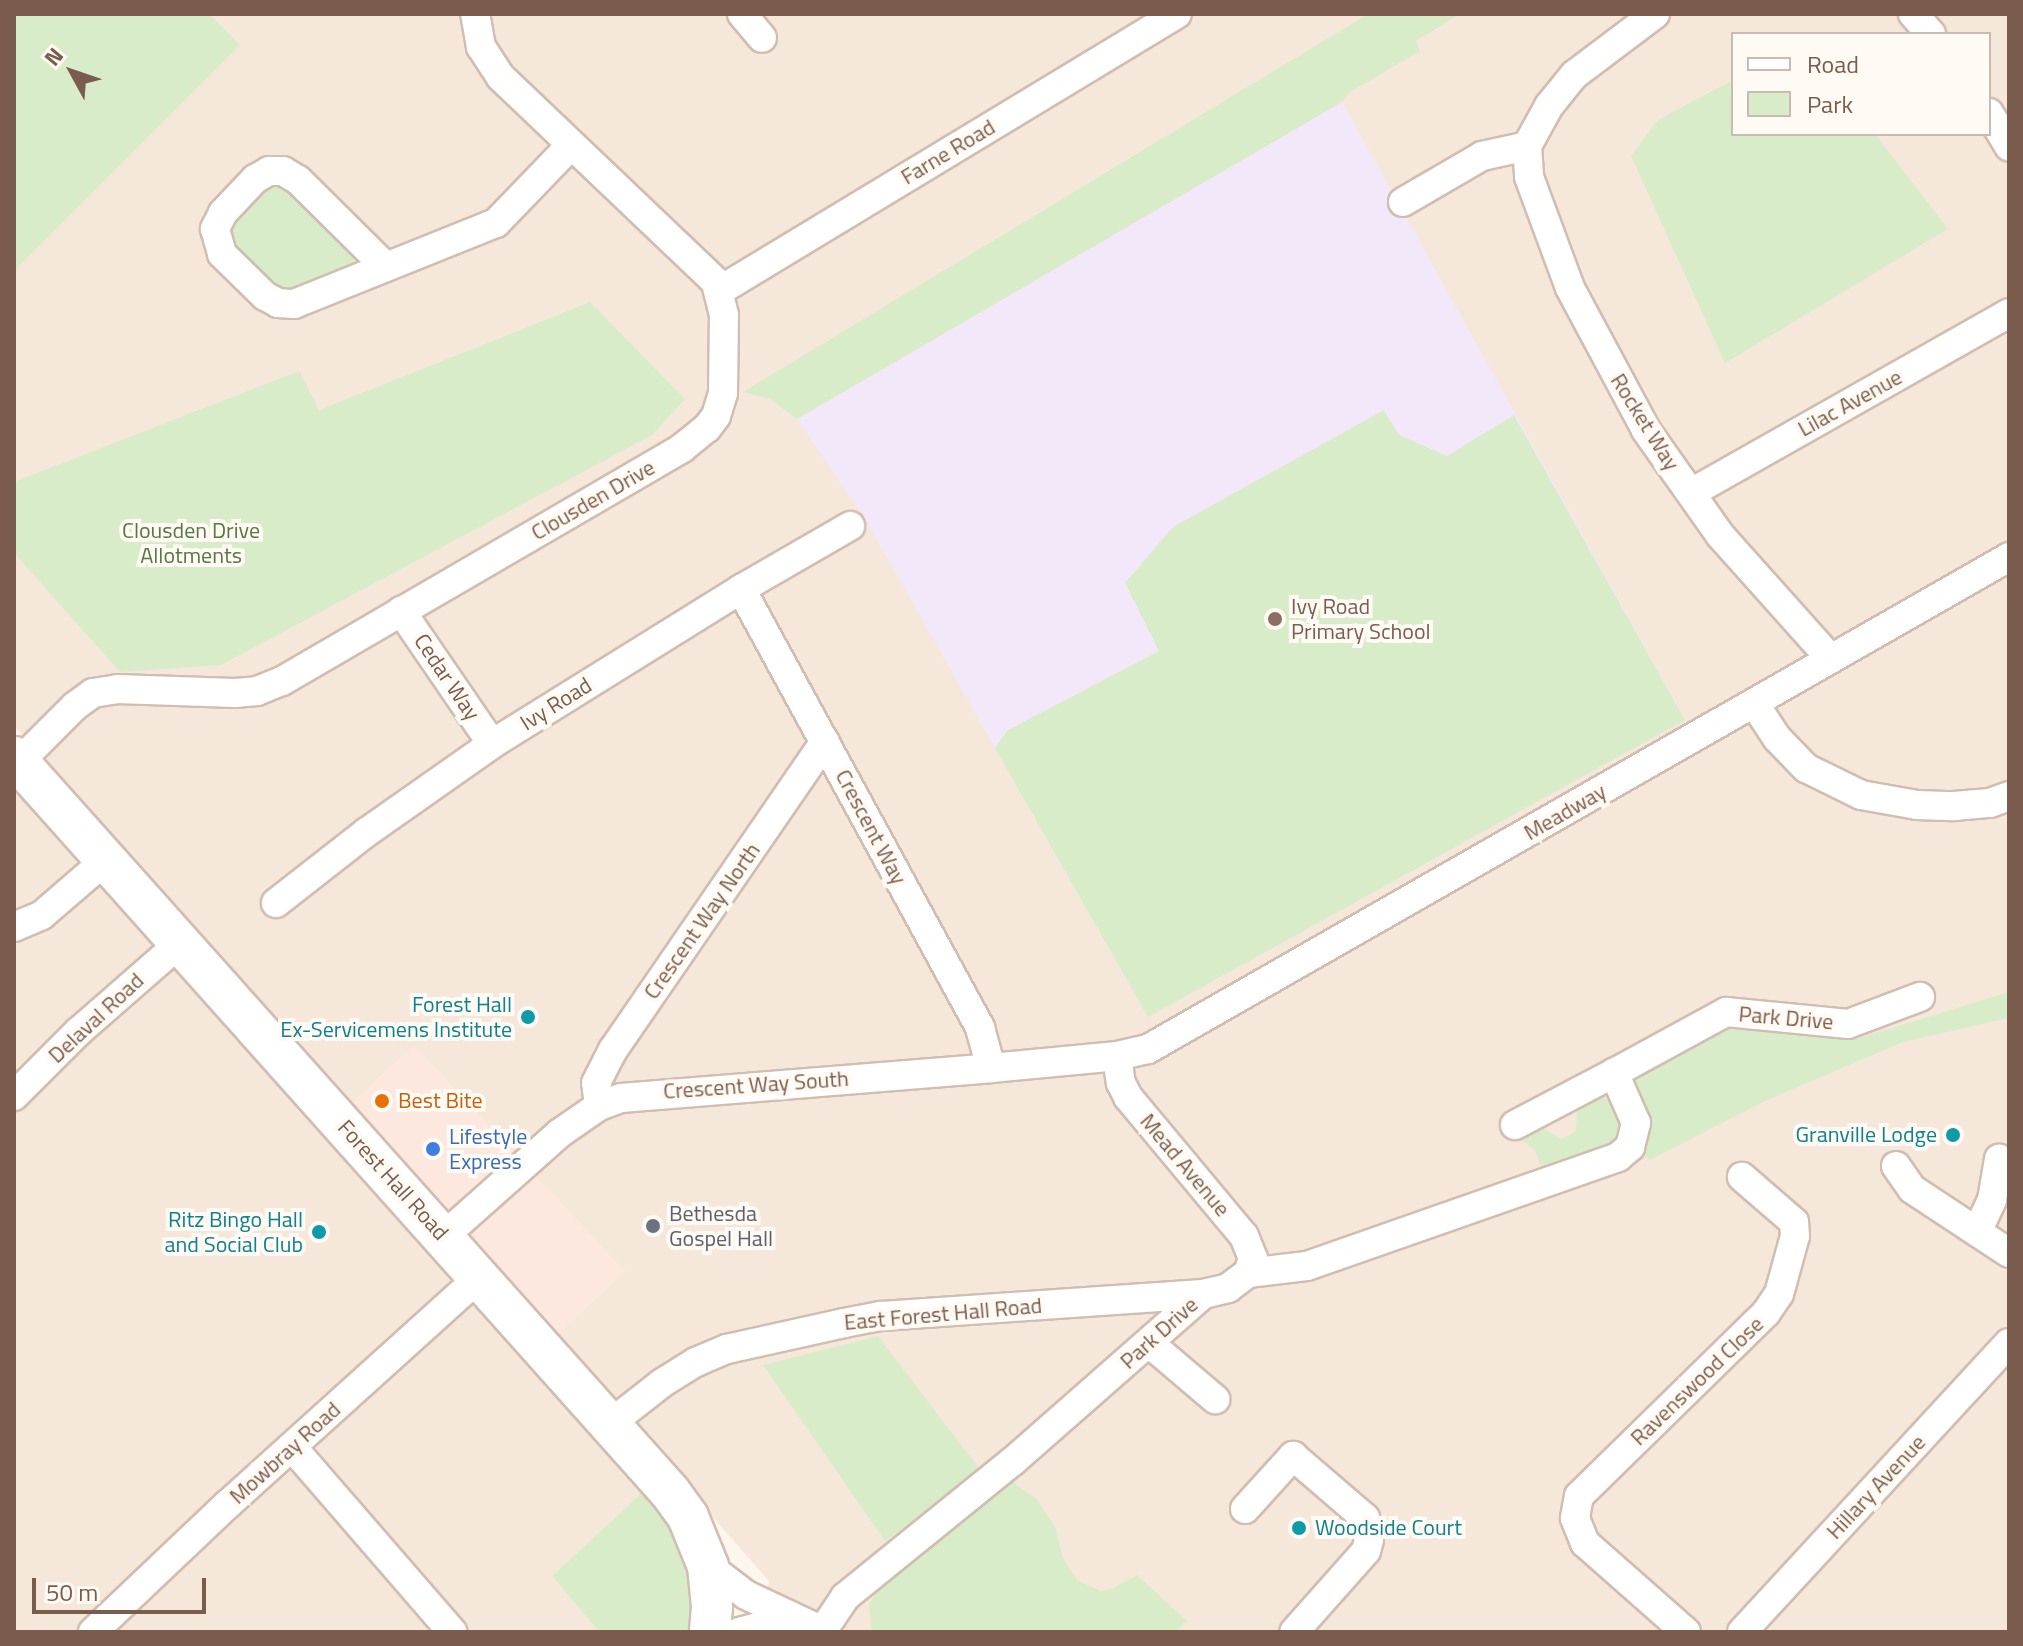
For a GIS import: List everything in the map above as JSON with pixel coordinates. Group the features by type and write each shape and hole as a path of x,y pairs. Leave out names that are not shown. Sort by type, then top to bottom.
{"main road":[{"name":"Forest Hall Road","path":"16,760 611,1423 688,1517 708,1566 712,1607 710,1632"}],"street":[{"path":"475,14 481,47 488,61 571,145 700,264 719,291"},
{"path":"742,14 762,38"},
{"name":"Farne Road","path":"719,291 1177,14"},
{"path":"1403,202 1482,156 1527,146 1549,106 1574,75 1655,14"},
{"path":"1913,14 1929,32"},
{"path":"1991,116 2009,146"},
{"path":"386,267 298,180 283,171 269,171 255,179 223,213 215,229 217,246 222,254 265,296 278,303 294,304 496,223 571,145"},
{"name":"Rocket Way","path":"1527,146 1529,177 1570,288 1646,430 1720,535 1831,659"},
{"name":"Clousden Drive","path":"16,760 93,693 117,689 257,691 282,681 682,448 707,428 720,406 723,393 724,315 719,291"},
{"name":"Lilac Avenue","path":"1691,493 2009,313"},
{"name":"Ivy Road","path":"276,903 379,823 492,744 741,589 850,526"},
{"name":"Meadway","path":"1117,1056 1148,1049 1169,1038 2009,557"},
{"name":"Crescent Way","path":"741,589 980,1028 991,1068"},
{"name":"Cedar Way","path":"401,611 492,744"},
{"path":"1754,703 1777,738 1806,768 1861,795 1917,805 1954,806 1990,803 2009,796"},
{"name":"Crescent Way North","path":"599,1106 596,1083 607,1059 825,742"},
{"path":"14,927 42,915 106,860"},
{"name":"Delaval Road","path":"14,1096 78,1032 180,943"},
{"name":"Park Drive","path":"1515,1125 1558,1118 1614,1073 1726,1012 1848,1024 1920,997"},
{"name":"Crescent Way South","path":"444,1236 560,1133 599,1106 621,1098 661,1092 1117,1056"},
{"name":"Mead Avenue","path":"1117,1056 1121,1083 1128,1097 1244,1236 1253,1258 1248,1273"},
{"name":"Park Drive","path":"824,1631 845,1597 1012,1462 1203,1294 1228,1288 1248,1273 1307,1266 1618,1157 1630,1147 1636,1123 1614,1073"},
{"path":"1977,1232 1992,1200 1999,1159"},
{"path":"1896,1166 1912,1189 2009,1253"},
{"name":"Ravenswood Close","path":"1674,1628 1585,1543 1575,1518 1579,1496 1766,1313 1779,1294 1795,1236 1794,1222 1742,1177"},
{"name":"Mowbray Road","path":"93,1632 479,1277"},
{"name":"East Forest Hall Road","path":"611,1423 662,1383 706,1357 727,1349 844,1323 881,1316 1203,1294"},
{"path":"1149,1343 1215,1399"},
{"name":"Hillary Avenue","path":"1742,1632 2009,1343"},
{"path":"292,1447 452,1632"},
{"path":"1245,1509 1293,1456 1365,1518 1369,1540 1366,1551 1294,1632"},
{"path":"708,1566 746,1595 824,1631"},
{"path":"739,1632 792,1618"}],"shaded area":[{"path":"14,14 2009,14 2009,1632 757,1632 769,1581 14,726"},
{"name":"Ivy Road Primary School","path":"1342,102 1685,720 1148,1017 864,517 797,419"},
{"path":"14,788 648,1487 552,1576 599,1632 14,1632"},
{"path":"414,1045 625,1272 538,1354 326,1127"}],"green space":[{"path":"14,14 209,14 240,45 14,271"},
{"path":"1368,14 1460,14 1416,41 1420,51 1350,92 1342,102 797,419 770,399 743,392"},
{"path":"1731,81 1731,136 1877,136 1948,229 1725,363 1631,156 1658,120"},
{"path":"282,181 356,255 351,269 281,294 229,247 226,224 261,186"},
{"name":"Clousden Drive Allotments","path":"590,302 685,399 652,435 221,665 120,672 14,553 14,482 299,371 319,410"},
{"path":"1384,410 1399,435 1447,456 1514,415 1685,720 1148,1017 995,748 1008,730 1159,651 1125,583 1173,527"},
{"path":"2009,992 2009,1018 1903,1042 1765,1101 1650,1160 1640,1150 1631,1085 1636,1074 1732,1024 1859,1038"},
{"path":"1602,1097 1615,1104 1620,1120 1617,1138 1541,1166 1535,1151 1521,1139 1544,1129 1561,1139 1576,1131 1577,1108 1590,1098"},
{"path":"878,1336 981,1471 885,1541 763,1365"},
{"path":"1011,1481 1036,1498 1056,1529 1063,1558 1078,1581 1101,1591 1114,1588 1137,1575 1187,1621 1176,1632 872,1632 869,1605 878,1589 1001,1484"},
{"path":"648,1487 685,1555 694,1600 691,1632 599,1632 552,1576"}],"place":[{"name":"Ivy Road Primary School","path":"1275,619"},
{"name":"Forest Hall Ex-Servicemens Institute","path":"528,1017"},
{"name":"Best Bite","path":"382,1101"},
{"name":"Granville Lodge","path":"1953,1135"},
{"name":"Lifestyle Express","path":"433,1149"},
{"name":"Bethesda Gospel Hall","path":"653,1226"},
{"name":"Ritz Bingo Hall and Social Club","path":"319,1232"},
{"name":"Woodside Court","path":"1299,1528"}]}
